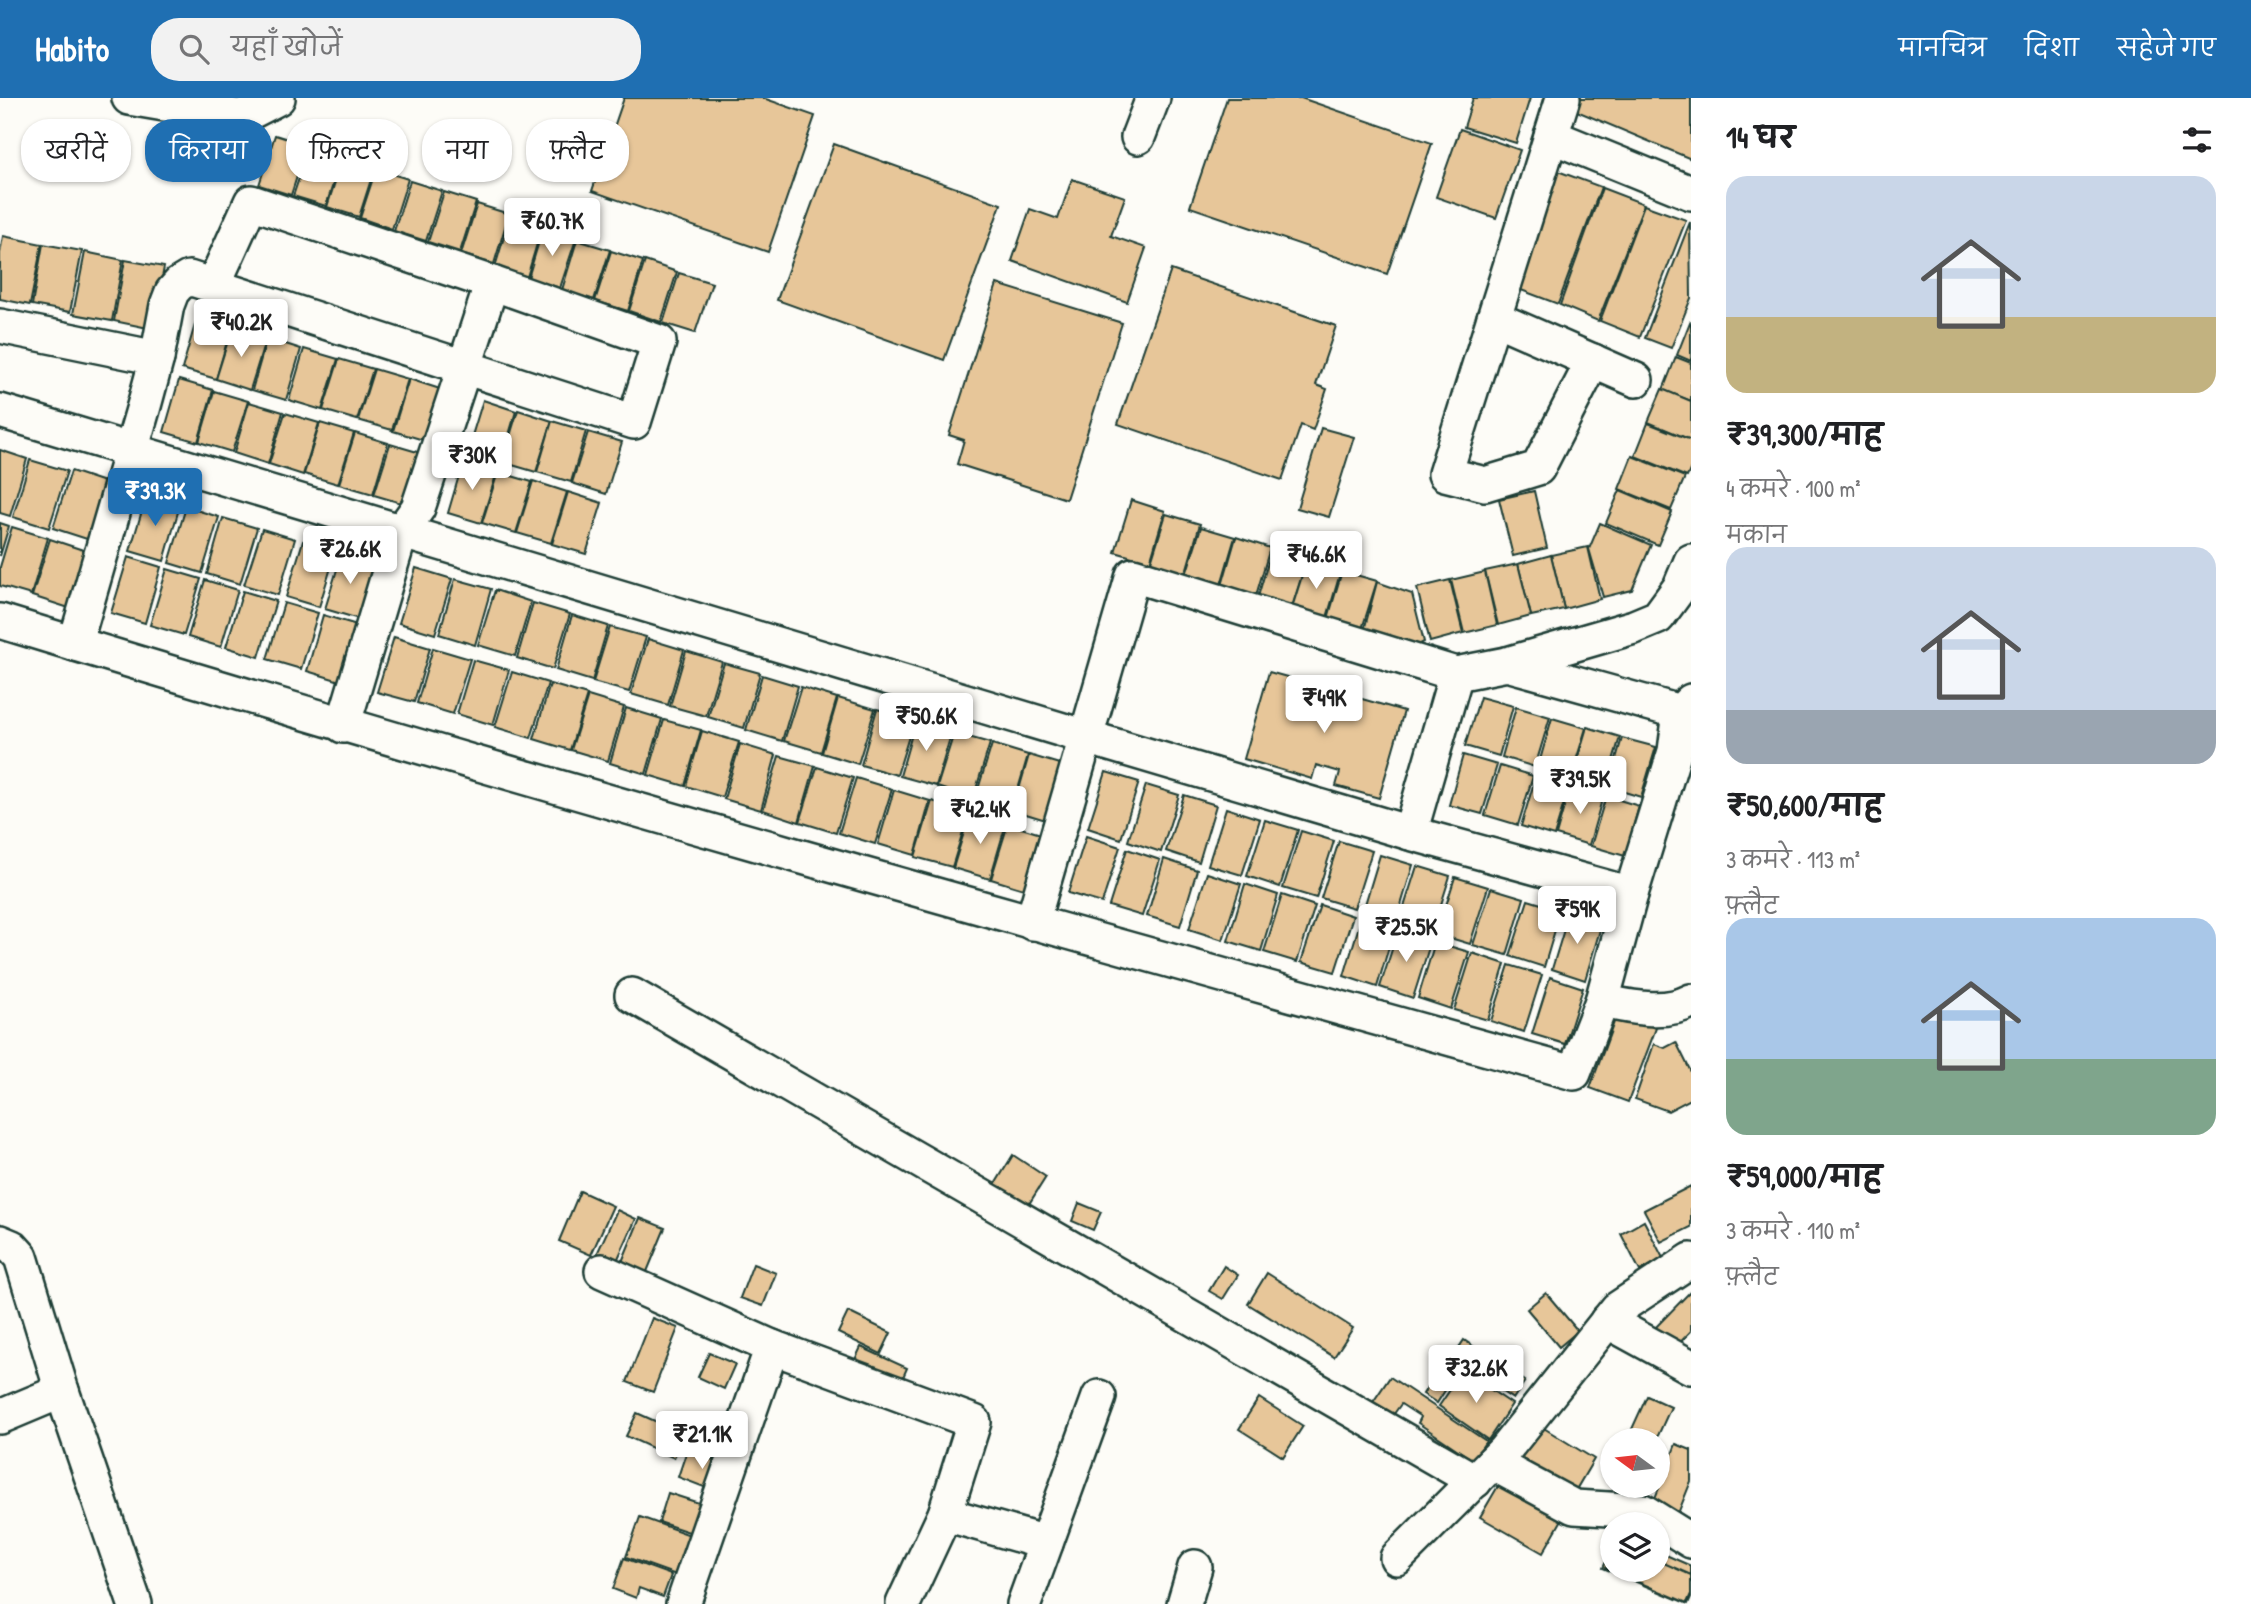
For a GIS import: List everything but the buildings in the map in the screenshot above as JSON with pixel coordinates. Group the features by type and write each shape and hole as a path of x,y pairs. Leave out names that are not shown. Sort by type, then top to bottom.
{"street":[{"path":"129,98 241,117 278,98"},
{"path":"1138,137 1153,98"},
{"path":"1563,98 1445,474 1485,484 1538,468 1593,361"},
{"path":"1551,136 1691,193"},
{"path":"75,644 157,358 167,305 172,292 189,278 213,286 464,366 634,422 659,342 251,201 213,286"},
{"path":"343,726 401,532 418,508 492,283"},
{"path":"1494,318 1636,380"},
{"path":"0,326 157,358"},
{"path":"0,411 1410,833 1631,894"},
{"path":"1032,923 1133,575 1457,674 1507,664 1634,627 1658,617 1680,587 1691,561"},
{"path":"0,621 343,726 1032,923 1574,1073 1602,1001 1631,894 1683,763 1686,707 1507,664"},
{"path":"1410,833 1457,674"},
{"path":"632,995 1483,1472 1574,1507 1643,1511 1691,1541"},
{"path":"1602,1001 1640,1009 1684,1005 1691,1001"},
{"path":"0,1242 12,1247 21,1257 62,1391 135,1604"},
{"path":"1397,1558 1483,1472 1617,1309 1691,1259"},
{"path":"601,1271 772,1347 974,1422 945,1514 903,1604"},
{"path":"1607,1321 1691,1367"},
{"path":"683,1604 772,1347"},
{"path":"0,1417 62,1391"},
{"path":"1024,1604 1099,1397"},
{"path":"945,1514 1046,1543"},
{"path":"1184,1604 1195,1567"}]}
